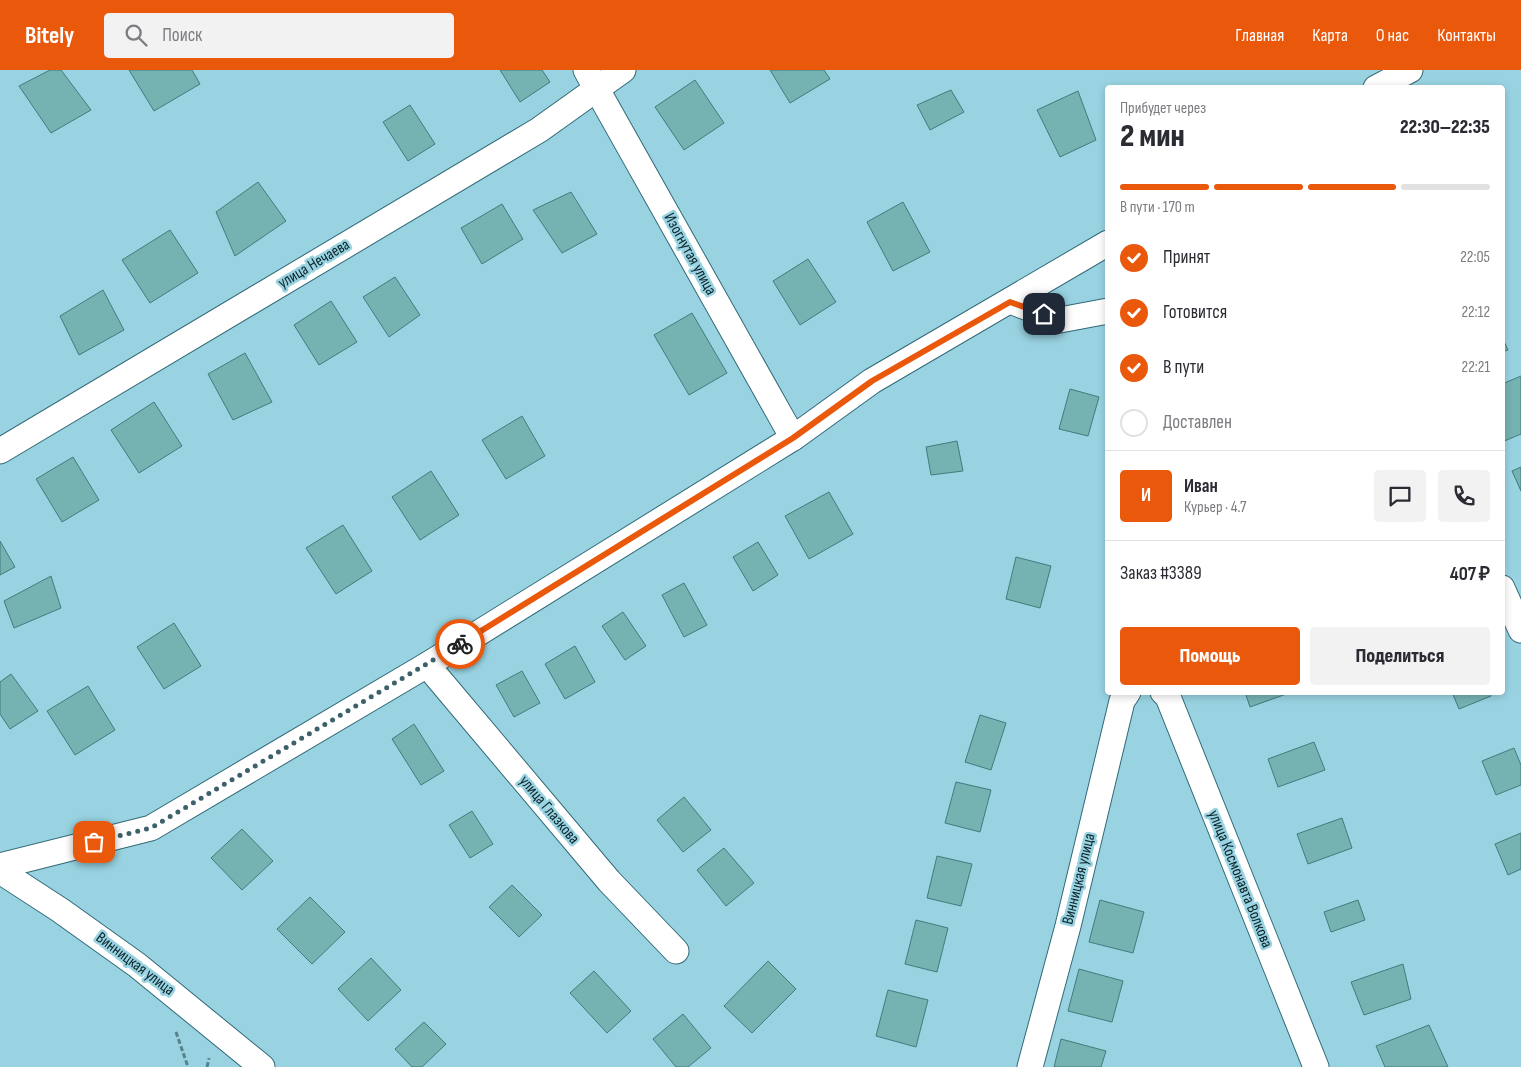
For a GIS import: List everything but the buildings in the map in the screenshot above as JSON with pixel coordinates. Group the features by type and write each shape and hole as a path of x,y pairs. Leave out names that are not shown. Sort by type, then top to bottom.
{"street":[{"name":"улица Нечаева","path":"0,451 539,130 592,80 624,70"},
{"path":"1382,85 1410,70"},
{"name":"Изогнутая улица","path":"592,80 793,438"},
{"path":"0,866 151,828 426,665 793,438 872,381 1105,245"},
{"path":"1010,302 1060,320 1105,312"},
{"path":"1505,595 1521,630"},
{"name":"улица Глазкова","path":"426,665 609,882 676,951"},
{"name":"Винницкая улица","path":"1030,1067 1070,917 1122,701 1126,695"},
{"name":"улица Космонавта Волкова","path":"1166,695 1316,1067"},
{"name":"Винницкая улица","path":"0,871 60,910 137,965 262,1067"}],"way so far":[{"path":"94,842 151,828 460,644"}],"route":[{"path":"460,644 793,438 872,381 1010,302 1044,314"}]}
